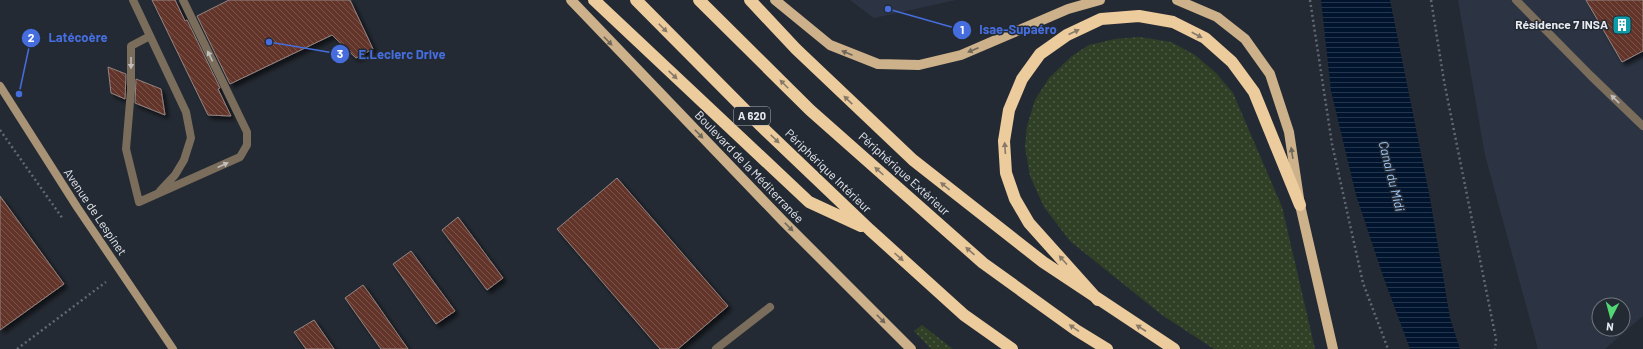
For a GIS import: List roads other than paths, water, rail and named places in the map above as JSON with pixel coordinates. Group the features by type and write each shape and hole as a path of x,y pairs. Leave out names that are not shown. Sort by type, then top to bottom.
{"highway":[{"path":"594,0 809,202 870,230"},
{"name":"Périphérique Intérieur","path":"636,0 761,126 870,230 964,315 1012,349"},
{"name":"Périphérique Extérieur","path":"699,0 810,110 983,263 1076,330 1107,349"},
{"path":"750,0 796,49 913,160 1043,262 1098,300 1174,349"},
{"path":"1098,300 1029,223 1015,199 1006,173 1004,141 1009,110 1022,79 1040,54 1067,35 1101,19 1139,16 1173,22 1205,38 1232,62 1254,92 1300,205"}],"main road":[{"name":"Boulevard de la Méditerranée","path":"571,0 777,215 911,349"},
{"path":"775,0 830,45 878,64 919,65 961,55 1068,9 1100,0"},
{"path":"1177,0 1217,17 1245,39 1270,74 1289,132 1300,205 1333,349"}],"street":[{"path":"133,0 186,112 191,138 184,160 175,175 156,194"},
{"path":"150,36 131,46 131,90 126,149 138,202 240,157 247,145 247,132 183,0"},
{"path":"1516,0 1643,126"},
{"name":"Avenue de Lespinet","path":"0,86 77,207 173,349"},
{"path":"716,349 770,307"}],"water":[{"name":"Canal du Midi","path":"1321,0 1390,0 1430,198 1450,318 1460,349 1410,349 1383,276 1356,195 1331,91"}],"place":[{"name":"Isae-Supaéro","path":"888,9"},
{"name":"Résidence 7 INSA","path":"1622,25"},
{"name":"E.Leclerc Drive","path":"269,42"},
{"name":"Latécoère","path":"19,94"}]}
